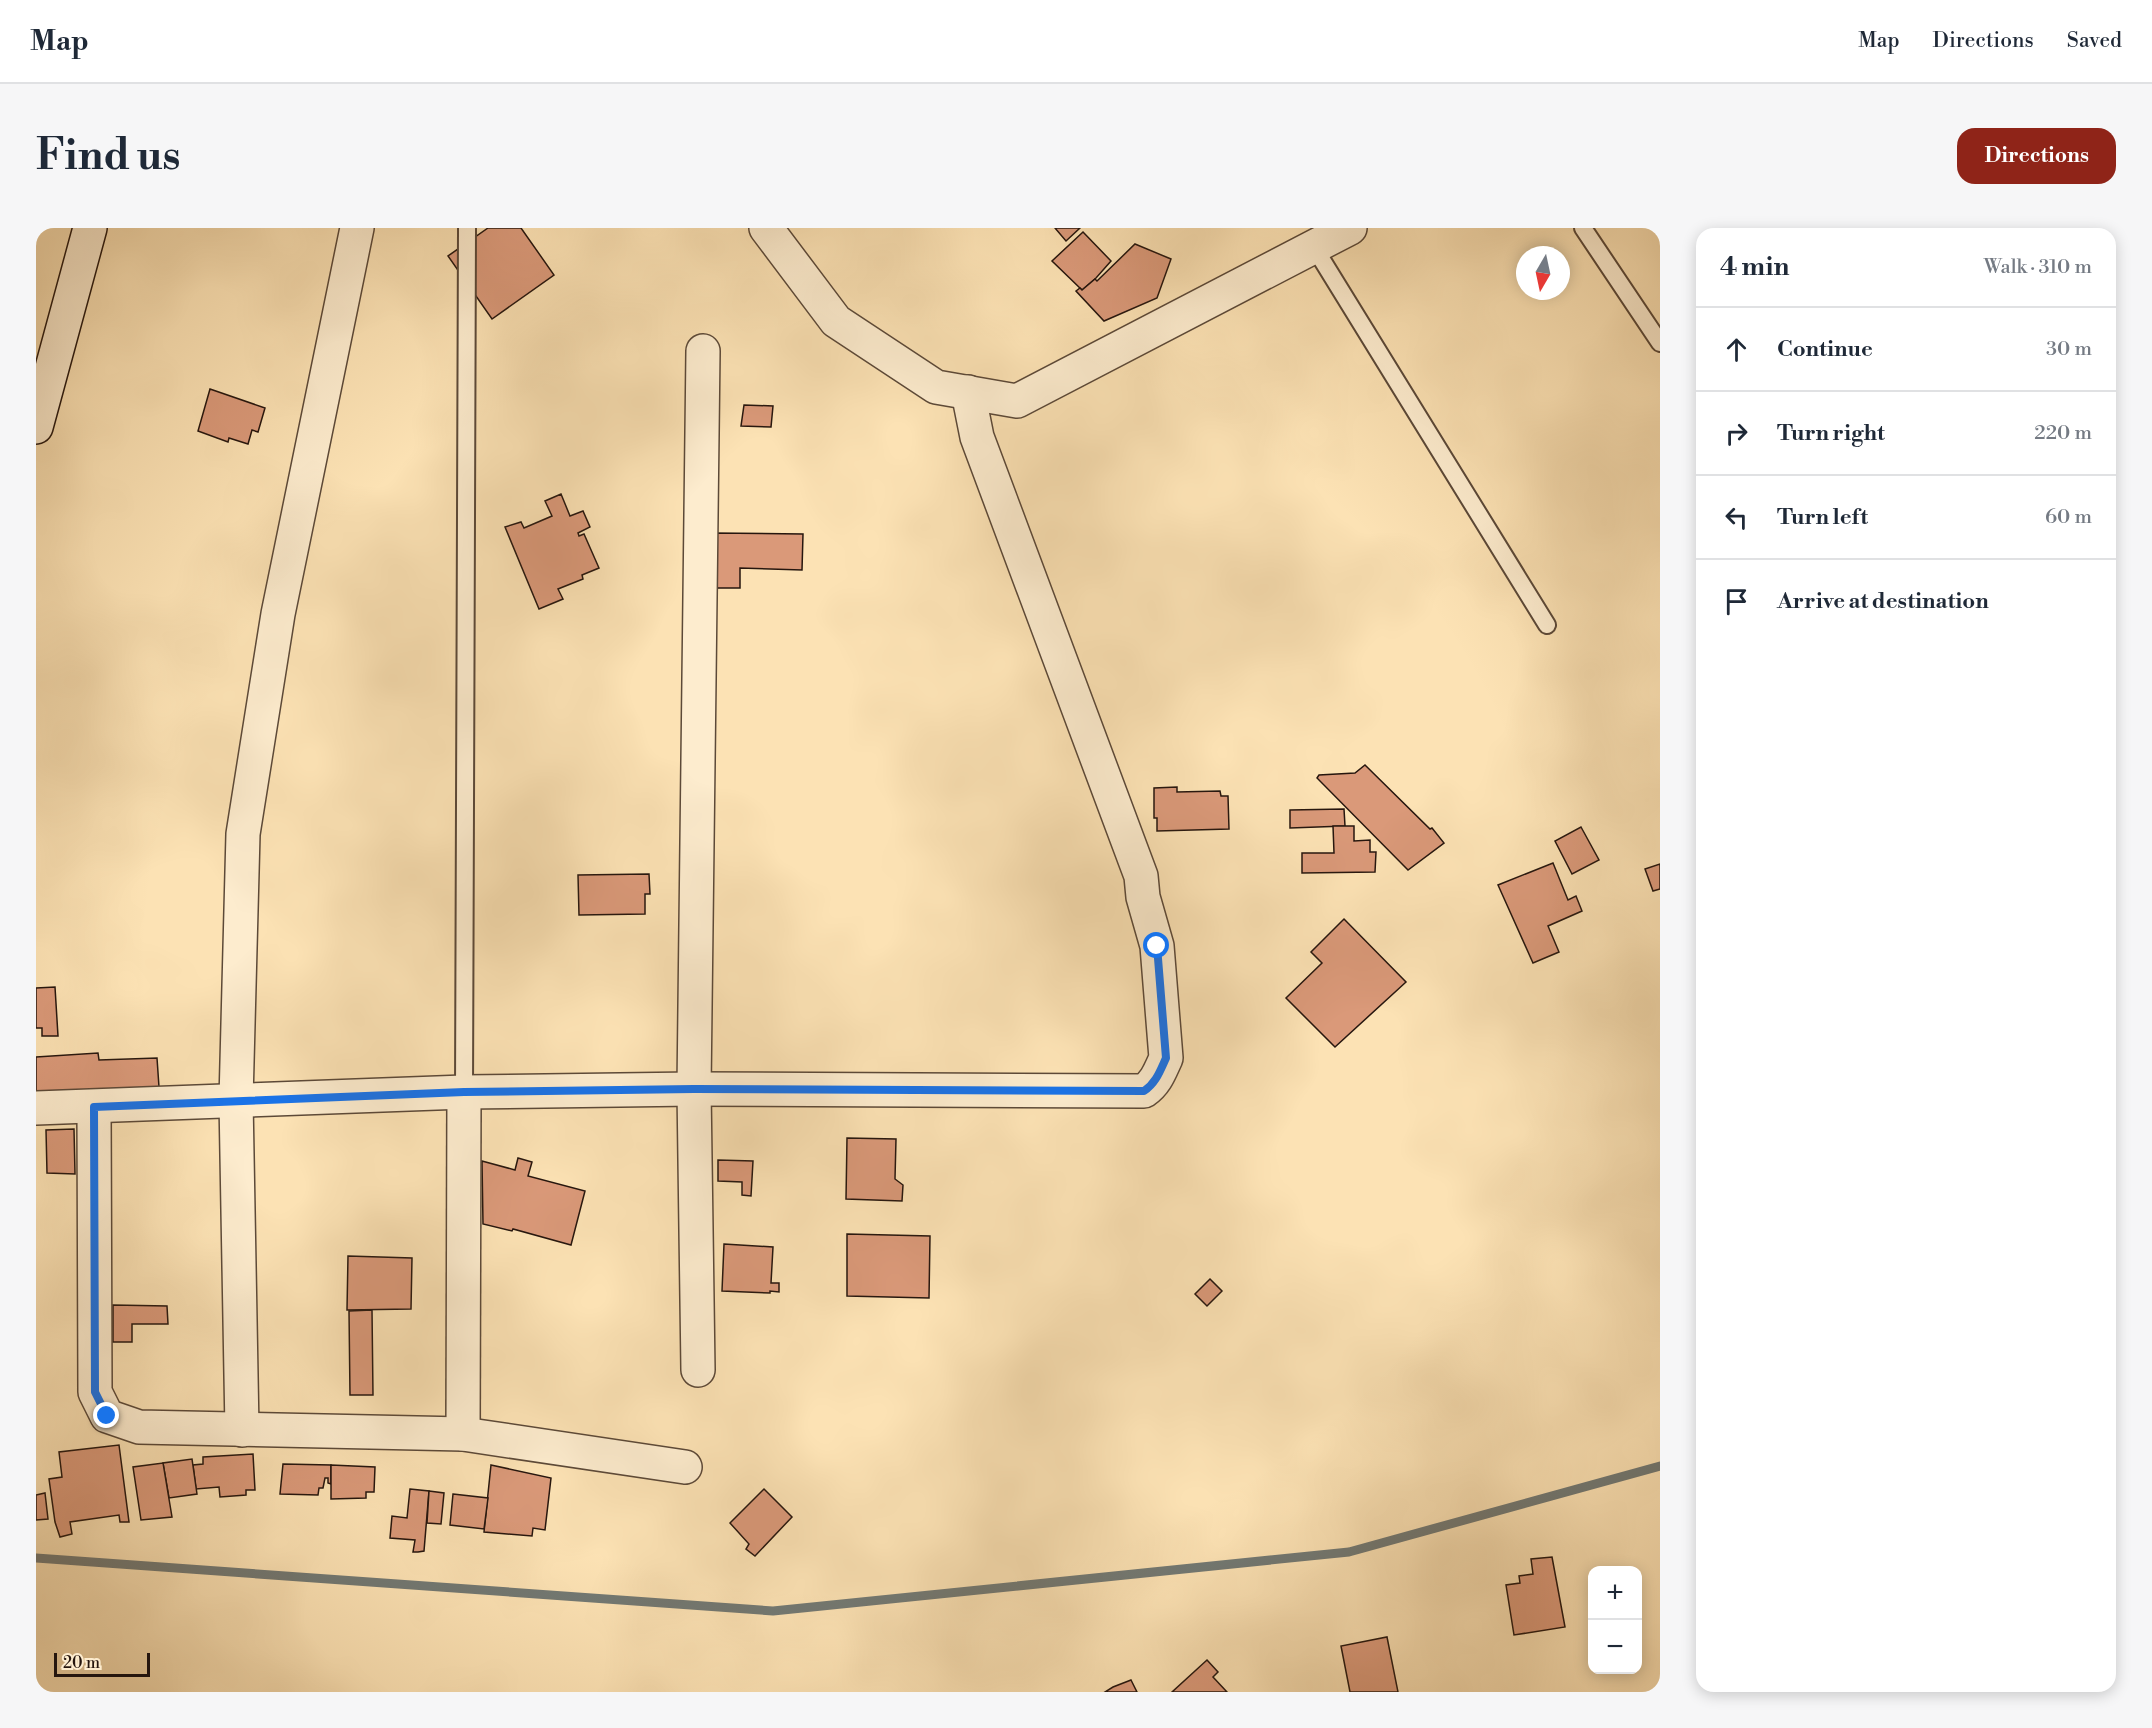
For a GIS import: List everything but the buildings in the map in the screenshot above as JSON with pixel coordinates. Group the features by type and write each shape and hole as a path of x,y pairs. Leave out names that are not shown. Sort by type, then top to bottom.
{"street":[{"path":"36,427 90,228"},
{"path":"242,1430 236,1100 243,834 278,614 357,228"},
{"path":"766,228 836,321 936,387 1017,401 1350,228"},
{"path":"698,1370 694,1089 703,351"},
{"path":"36,1108 464,1092 694,1089 1144,1091 1151,1086 1166,1058 1157,946 1143,897 1141,876 978,437 968,392"},
{"path":"463,1434 464,1092"},
{"path":"94,1107 95,1392 107,1416 139,1428 463,1434 685,1467"}],"lane":[{"path":"464,1092 467,228"},
{"path":"1583,228 1660,342"},
{"path":"1314,247 1547,625"}],"waterway":[{"path":"36,1558 773,1611 1349,1552 1660,1466"}],"route":[{"path":"107,1416 95,1392 94,1107 464,1092 694,1089 1144,1091 1151,1086 1159,1074 1166,1058 1157,946"}]}
